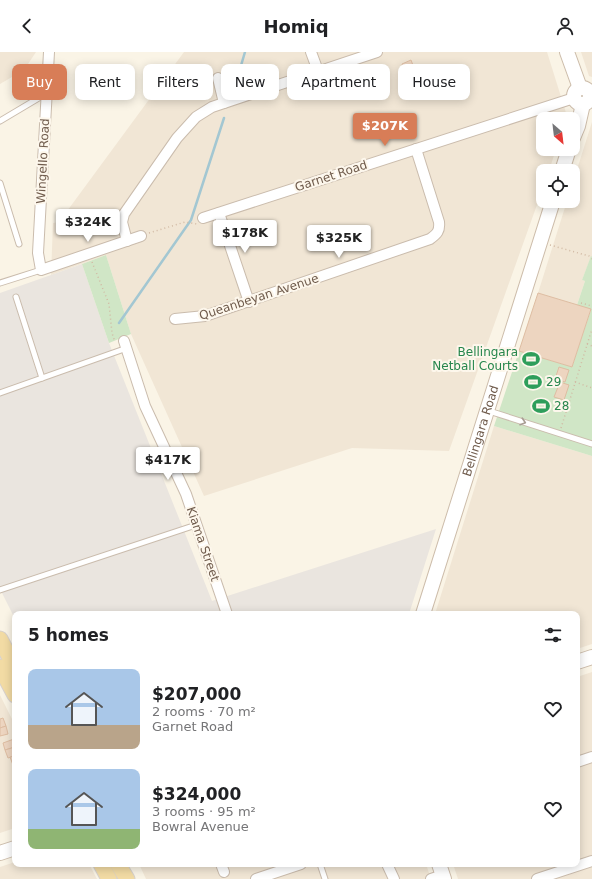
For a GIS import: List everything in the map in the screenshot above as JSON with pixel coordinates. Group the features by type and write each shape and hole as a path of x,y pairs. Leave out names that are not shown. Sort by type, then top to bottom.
{"main road":[{"path":"0,639 12,662"},
{"path":"0,666 12,689"},
{"path":"103,867 109,879"},
{"path":"120,867 127,879"}],"street":[{"name":"Wingello Road","path":"48,64 49,52"},
{"path":"311,52 315,64"},
{"path":"340,64 377,52"},
{"path":"567,52 584,96 580,116"},
{"path":"218,78 224,103"},
{"path":"127,240 122,222 124,214 177,138 196,117 212,107 287,82"},
{"name":"Garnet Road","path":"203,218 584,96"},
{"name":"Wingello Road","path":"41,270 38,253 47,100"},
{"name":"Queanbeyan Avenue","path":"175,319 205,316 430,239 439,230 439,222 416,149"},
{"name":"Bellingara Road","path":"424,611 551,208"},
{"path":"219,213 249,302"},
{"path":"41,270 141,236"},
{"name":"Kiama Street","path":"125,344 145,406 180,481 226,611"},
{"path":"580,661 592,657"},
{"path":"580,761 592,757"},
{"path":"0,853 12,849"},
{"path":"580,866 592,861"},
{"path":"256,879 292,867"},
{"path":"388,867 394,879"},
{"path":"537,879 560,875 578,867"}],"lane":[{"path":"0,121 35,100"},
{"path":"0,183 19,244"},
{"path":"0,283 41,270"},
{"path":"16,297 42,378"},
{"path":"0,392 42,378 125,344"},
{"path":"486,410 592,444"},
{"path":"0,590 196,525"},
{"path":"321,867 325,879"}],"path":[{"path":"141,236 185,222 192,222"},
{"path":"550,245 589,256 592,259"},
{"path":"89,254 109,304 112,333 116,345 125,344"},
{"path":"581,303 592,306"},
{"path":"560,434 592,329"},
{"path":"587,344 592,346"},
{"path":"575,382 592,388"}],"shaded area":[{"path":"0,52 36,52 28,64 12,64 12,77 0,84"},
{"path":"184,52 547,52 566,112 536,112 536,156 554,156 551,164 536,164 536,208 449,451 352,448 204,496 131,334 106,255 51,275 53,223 59,222 149,100 213,100 213,64 175,64"},
{"path":"581,52 592,52 592,77 589,76"},
{"path":"592,122 592,257 582,280 585,281 577,305 538,293 565,208 580,208 580,164 579,164"},
{"path":"82,264 109,343 212,601 436,529 410,611 12,611 12,613 0,589 0,293"},
{"path":"494,426 592,456 592,644 580,648 580,611 436,611"},
{"path":"592,672 592,879 458,879 454,867 580,867 580,676"},
{"path":"0,695 12,719 12,829 0,833"},
{"path":"12,863 12,867 91,867 97,879 0,879 0,867"},
{"path":"140,867 427,867 431,879 146,879"}],"green space":[{"path":"106,255 131,334 109,343 82,264"},
{"name":"Bellingara Netball Courts","path":"591,256 592,456 494,426 519,351 572,367 591,310 577,305 585,281 582,280"}],"building":[{"path":"411,60 412,64 402,64"},
{"path":"538,293 591,309 572,367 519,351"},
{"path":"559,367 569,370 565,382 555,379"},
{"path":"560,382 569,385 564,400 554,397"},
{"path":"3,718 6,726 0,728 0,719"},
{"path":"6,726 8,734 0,736 0,728"},
{"path":"12,740 12,748 5,750 3,743"},
{"path":"12,748 12,757 8,758 5,750"}],"waterway":[{"path":"241,64 245,52"},
{"path":"119,323 191,220 224,118"}],"place":[{"name":"Bellingara Netball Courts","path":"531,359"},
{"name":"29","path":"533,382"},
{"name":"28","path":"541,406"}]}
